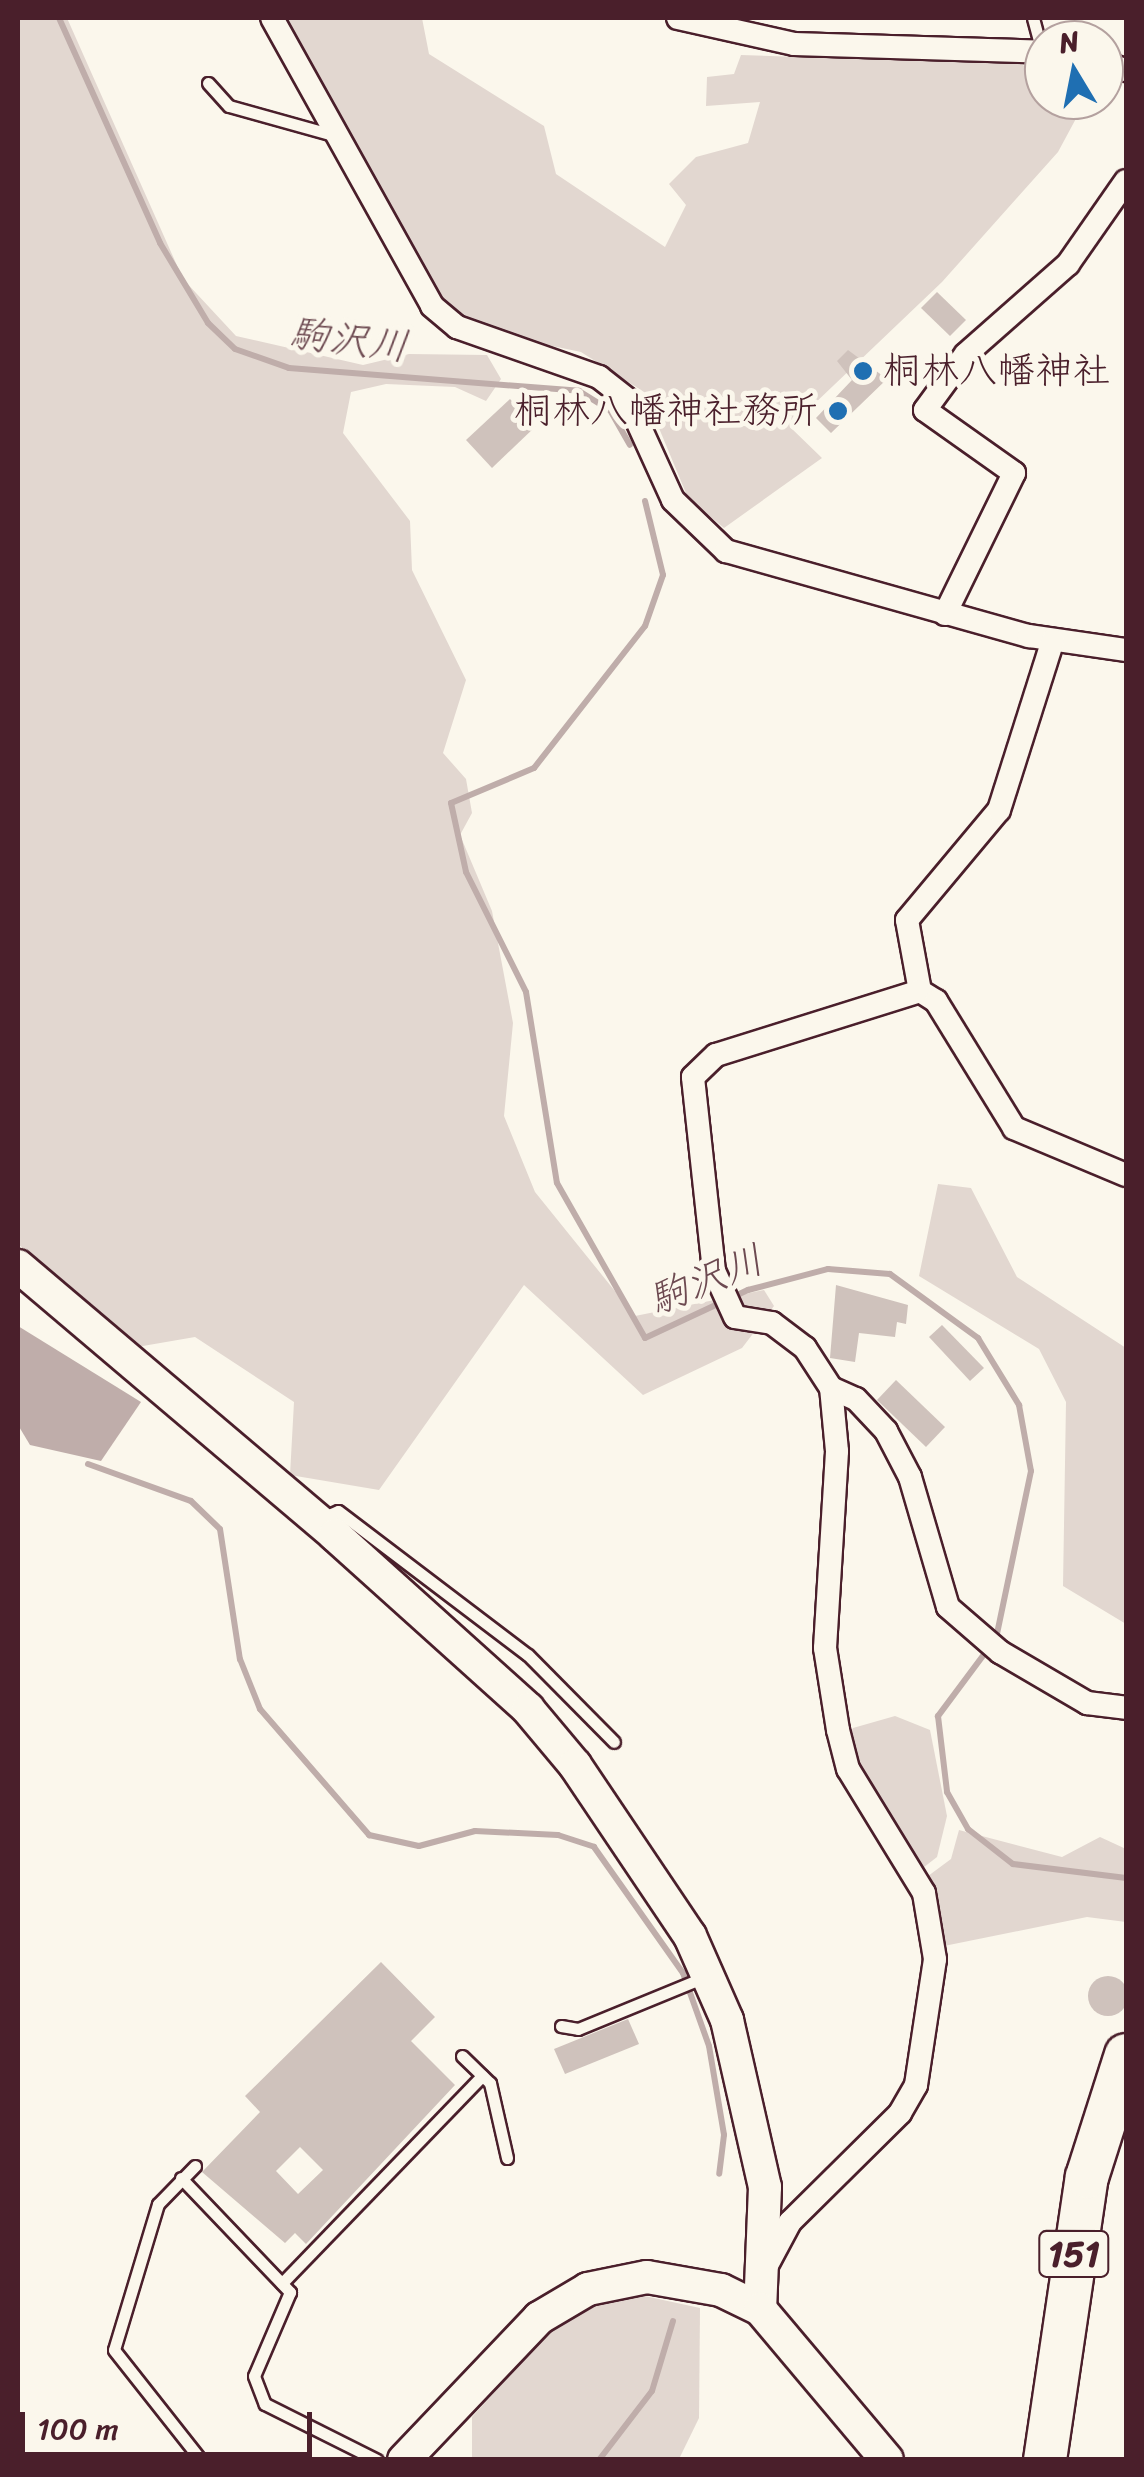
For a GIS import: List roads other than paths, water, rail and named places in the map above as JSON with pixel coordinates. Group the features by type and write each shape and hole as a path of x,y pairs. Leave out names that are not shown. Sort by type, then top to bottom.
{"highway":[{"name":"151","path":"1045,2460 1087,2178 1126,2055"}],"street":[{"path":"272,18 432,306 457,326 599,377 627,399 673,500 699,530 726,550 810,580 945,614 1053,640 1126,650"},
{"path":"678,18 794,44 1024,51"},
{"path":"945,614 1014,473 925,410 966,354 1068,264 1126,182"},
{"path":"1053,640 998,810 907,920 920,991 936,1001 1014,1128 1126,1176"},
{"path":"762,2273 838,2166 900,2113 931,2022 934,1945 924,1893 848,1770 827,1669 827,1514 837,1450 831,1388 805,1348 772,1323 734,1313 714,1271 693,1076 716,1055 920,991"},
{"path":"18,1266 315,1520 528,1709 620,1829 704,1977 753,2118 765,2187 760,2309"},
{"path":"831,1388 856,1399 886,1432 910,1477 940,1594 993,1645 1087,1702 1126,1708"},
{"path":"404,2460 538,2318 588,2289 678,2279 760,2309 878,2457"}],"lane":[{"path":"208,83 229,106 337,136"},
{"path":"315,1520 338,1511 528,1655 614,1742"},
{"path":"562,2026 578,2029 704,1977"},
{"path":"462,2056 482,2076 507,2158"},
{"path":"282,2284 482,2076"},
{"path":"196,2166 158,2204 114,2350 201,2460"},
{"path":"181,2178 290,2292 254,2376 265,2404 377,2460"}],"waterway":[{"name":"駒沢川","path":"59,18 160,243 208,323 235,349 289,368 579,391 610,410 630,445"},
{"name":"駒沢川","path":"645,501 663,575 645,626 534,768 451,803 466,872 526,992 557,1183 645,1338 748,1290 828,1269 890,1274 978,1338 1019,1405 1031,1471 996,1639"},
{"path":"88,1464 191,1501 220,1529 240,1659 260,1709 369,1835 419,1846 475,1831 558,1835 594,1847 683,1973 709,2046 724,2135 719,2174"},
{"name":"駒沢川","path":"988,1649 938,1716 947,1792 968,1829 1013,1864 1126,1878"},
{"path":"599,2460 652,2391 673,2321"}],"place":[{"name":"桐林八幡神社","path":"863,371"},
{"name":"桐林八幡神社務所","path":"838,411"}]}
